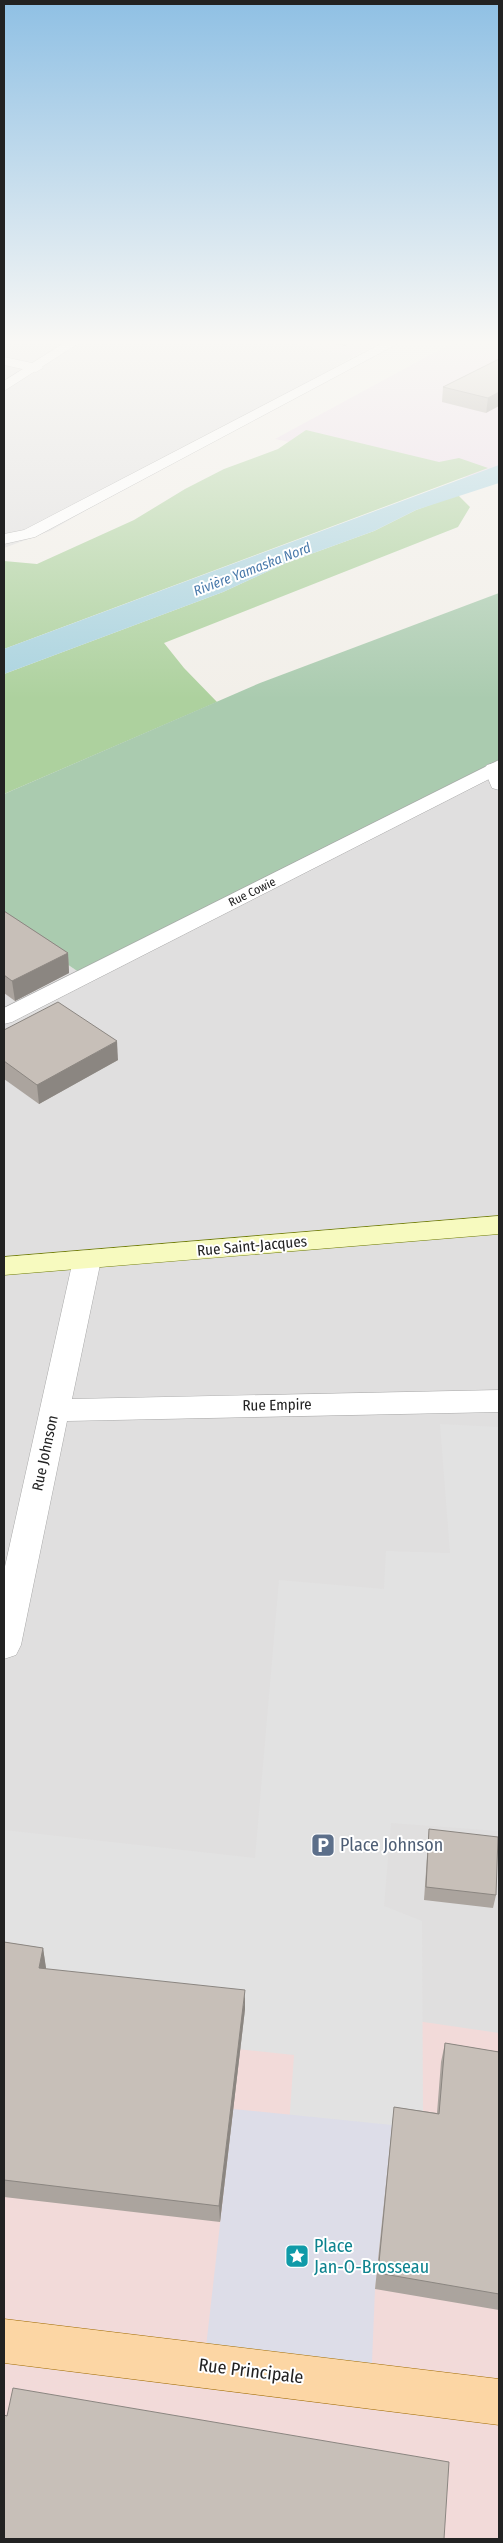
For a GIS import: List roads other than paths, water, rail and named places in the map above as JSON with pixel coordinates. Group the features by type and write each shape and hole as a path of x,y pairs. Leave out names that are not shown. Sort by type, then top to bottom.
{"main road":[{"name":"Rue Saint-Jacques","path":"4,1266 499,1225"},
{"name":"Rue Principale","path":"4,2341 499,2402"}],"street":[{"path":"4,539 29,534 167,462"},
{"name":"Rue Cowie","path":"4,1017 374,831 497,773"},
{"name":"Rue Johnson","path":"4,1645 9,1597 54,1410 87,1260"},
{"name":"Rue Empire","path":"54,1410 499,1401"}],"water":[{"name":"Rivière Yamaska Nord","path":"499,465 499,483 416,510 374,531 286,563 223,592 4,674 4,649"}],"place":[{"name":"Place Johnson","path":"323,1845"},
{"name":"Place Jan-O-Brosseau","path":"297,2256"}]}
